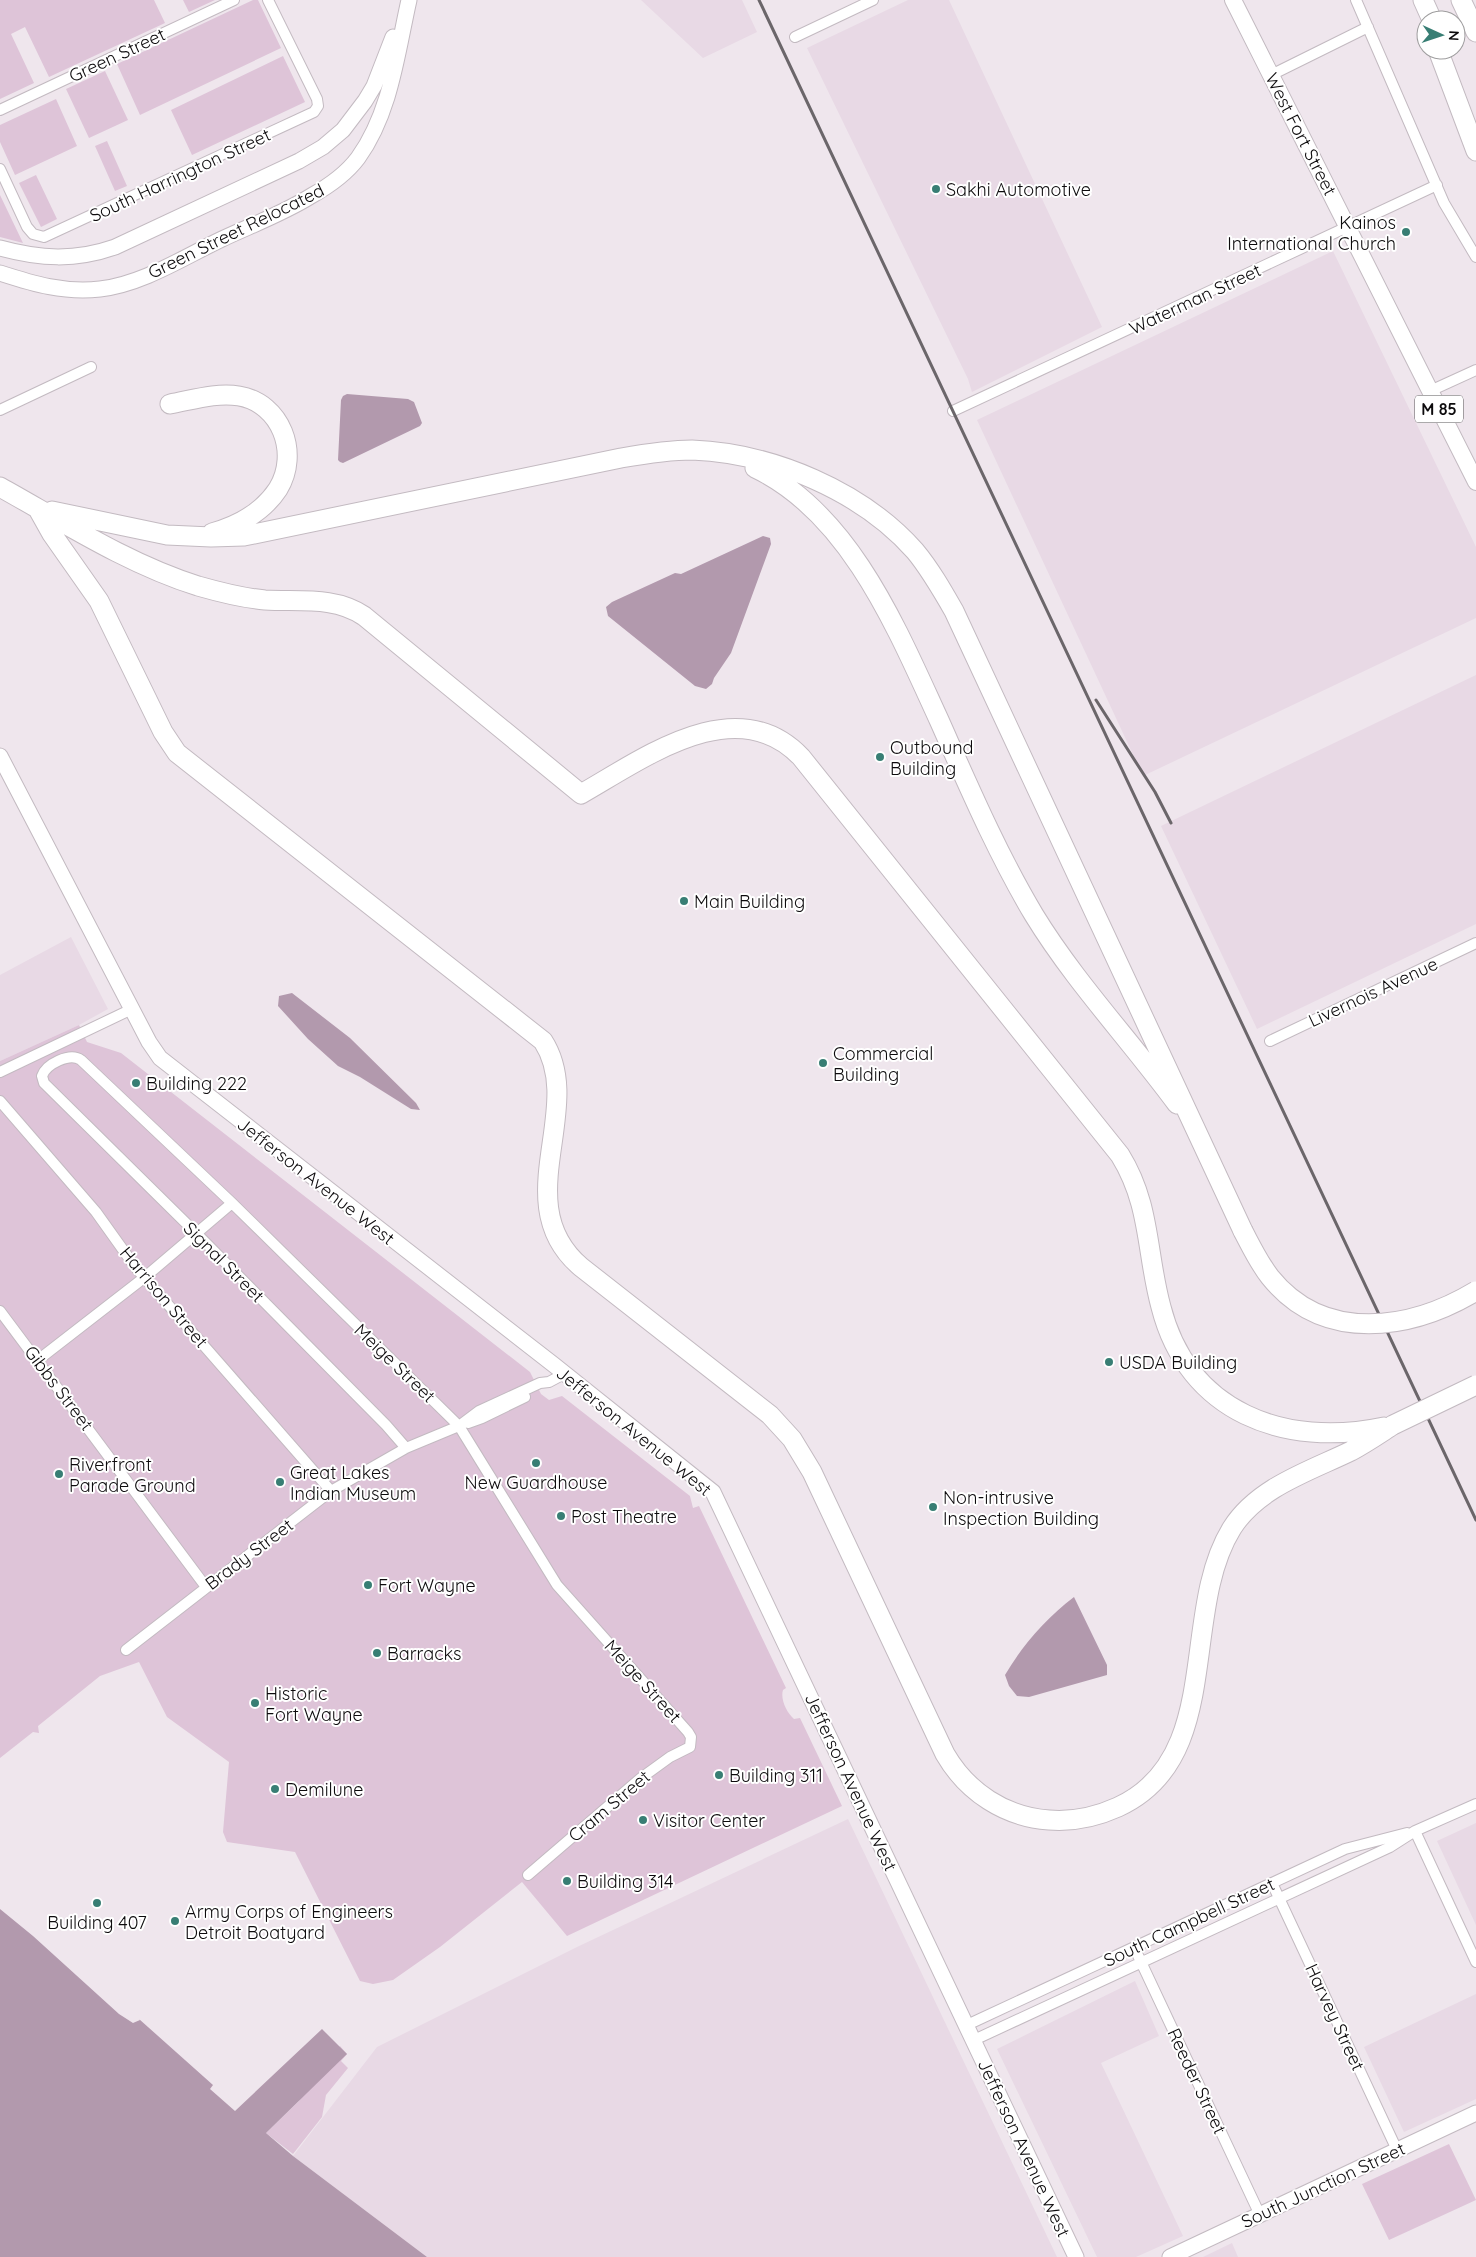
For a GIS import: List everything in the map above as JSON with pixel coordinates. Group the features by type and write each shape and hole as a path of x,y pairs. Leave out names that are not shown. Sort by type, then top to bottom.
{"highway":[{"path":"1461,0 1476,32"},
{"path":"1470,0 1476,10"},
{"path":"1442,60 1476,151"},
{"path":"1451,60 1476,114"},
{"path":"170,404 213,396 231,395 248,398 273,415 281,429 286,444 287,457 283,478 277,490 263,506 248,518 222,530 189,537"},
{"path":"38,509 146,532 189,537 228,537 260,534 640,454 692,450 764,463 795,472 854,500 879,517 902,538 932,573 966,635 1243,1231 1264,1269 1284,1292 1313,1310 1340,1321 1376,1324 1408,1320 1433,1313 1476,1291"},
{"path":"720,454 757,469 796,492 814,508 841,541 880,600 902,638 971,792 1008,868 1034,915 1047,936 1172,1098 1202,1140"},
{"path":"0,487 109,548 196,585 262,600 336,603 348,606 364,616 581,794 673,742 695,734 731,729 753,731 778,740 795,751 1120,1154 1132,1176 1142,1203 1160,1306 1169,1331 1192,1370 1222,1400 1255,1419 1295,1432 1334,1434 1393,1425"},
{"path":"38,509 52,534 102,606 163,732 178,753 542,1041 550,1055 556,1085 548,1194 552,1224 560,1244 567,1254 581,1267 770,1415 792,1439 812,1472 938,1742 950,1763 971,1787 985,1798 1008,1810 1036,1818 1056,1821 1085,1818 1105,1813 1125,1804 1150,1785 1171,1760 1184,1734 1210,1583 1219,1555 1233,1528 1248,1509 1268,1493 1360,1446 1393,1425 1476,1385"}],"main road":[{"name":"Green Street Relocated","path":"0,248 31,256 52,258 74,258 96,253 115,247 312,154 343,130 365,102 378,76 407,0"},
{"name":"Green Street Relocated","path":"0,273 31,284 57,290 92,290 119,285 142,277 302,202 328,186 353,164 369,140 379,119 388,92 407,0"},
{"name":"West Fort Street","path":"1233,0 1476,482"},
{"name":"Jefferson Avenue West","path":"0,756 149,1042 166,1064 713,1492 1076,2257"},
{"name":"South Junction Street","path":"1170,2257 1476,2114"}],"street":[{"name":"Green Street","path":"0,110 234,0"},
{"name":"South Harrington Street","path":"0,169 27,227 40,238 52,235 314,112 318,106 316,96 268,0"},
{"path":"795,36 872,0"},
{"path":"1356,0 1444,202 1476,257"},
{"path":"1271,75 1368,27"},
{"name":"Waterman Street","path":"953,412 1437,185"},
{"path":"0,410 91,367"},
{"path":"1430,391 1476,370"},
{"name":"Livernois Avenue","path":"1270,1041 1476,943"},
{"path":"0,1072 132,1009"},
{"name":"Meige Street","path":"42,1076 46,1069 69,1056 74,1056 81,1060 232,1203 459,1426 557,1585 688,1732 691,1742"},
{"name":"Signal Street","path":"42,1076 44,1083 196,1233 406,1448"},
{"name":"Harrison Street","path":"0,1101 96,1212 144,1277 331,1491"},
{"path":"38,1360 144,1277 232,1203"},
{"name":"Gibbs Street","path":"0,1310 206,1587"},
{"name":"Brady Street","path":"126,1650 331,1491 406,1448 459,1426 479,1410 540,1383 549,1382 564,1374"},
{"name":"Cram Street","path":"528,1875 641,1778 670,1757 687,1750 691,1742"},
{"name":"South Campbell Street","path":"974,2040 1390,1847 1415,1831 1476,1804"},
{"path":"1415,1831 1476,1962"},
{"name":"South Campbell Street","path":"967,2025 1345,1849 1415,1831"},
{"name":"Harvey Street","path":"1272,1883 1397,2150"},
{"name":"Reeder Street","path":"1134,1947 1260,2215"}],"shaded area":[{"path":"0,0 154,0 165,23 49,77 25,27 11,34 34,83 0,99"},
{"path":"183,0 215,0 189,12"},
{"path":"253,0 258,0 281,48 140,115 117,64"},
{"path":"641,0 742,0 757,32 703,58"},
{"name":"Sakhi Automotive","path":"908,0 949,0 1102,327 972,392 968,379 807,48"},
{"path":"283,56 305,102 192,155 171,110"},
{"path":"105,71 128,120 89,138 66,89"},
{"path":"56,99 77,146 15,175 0,142 0,125"},
{"path":"107,141 127,186 115,191 95,146"},
{"path":"36,175 57,219 41,227 19,183"},
{"path":"0,195 23,243 0,237"},
{"path":"1333,251 1476,547 1476,618 1143,776 977,420"},
{"path":"347,394 408,399 414,402 422,423 420,426 343,463 340,462 338,460 341,400"},
{"path":"763,536 770,538 771,544 731,653 712,684 706,689 695,686 608,616 606,607 612,602 675,573 681,574"},
{"path":"1476,675 1476,924 1257,1029 1161,826"},
{"path":"71,937 108,1009 79,1025 0,1061 0,975"},
{"path":"292,993 350,1038 416,1103 420,1110 411,1109 360,1077 338,1066 308,1039 278,1006 279,996"},
{"name":"Fort Wayne","path":"79,1025 87,1042 121,1053 530,1372 541,1394 549,1400 562,1396 690,1496 693,1508 699,1506 786,1688 782,1694 783,1702 794,1719 800,1718 842,1806 567,1936 522,1882 440,1947 393,1980 373,1984 360,1981 295,1852 227,1842 223,1832 229,1762 167,1717 139,1662 100,1676 38,1726 39,1733 33,1732 0,1758 0,1061"},
{"path":"1074,1597 1107,1665 1107,1675 1029,1697 1017,1696 1009,1686 1005,1675 1035,1633"},
{"path":"848,1819 1057,2257 427,2257 293,2156 377,2047 577,1947"},
{"path":"1476,1823 1476,1925 1437,1841"},
{"path":"0,1906 92,1984 139,2019 213,2085 210,2089 235,2111 322,2029 347,2054 266,2133 293,2156 427,2257 0,2257"},
{"path":"1135,1981 1159,2036 1101,2063 1183,2236 1136,2257 1097,2257 997,2049"},
{"path":"1476,1994 1476,2099 1404,2132 1364,2047"},
{"path":"340,2046 347,2054 341,2061 348,2068 326,2095 322,2117 293,2154 266,2133 298,2102"},
{"path":"1449,2144 1476,2200 1389,2240 1362,2184"},
{"path":"1232,2243 1238,2257 1203,2257"}],"pier":[{"path":"0,1904 40,1932 94,1982 101,1985 137,2012 140,2020 133,2023 119,2014 33,1936 0,1909"}],"railway":[{"path":"759,0 1476,1520"},
{"path":"1096,700 1155,792 1171,823"}],"place":[{"name":"Sakhi Automotive","path":"936,189"},
{"name":"Kainos International Church","path":"1406,232"},
{"name":"Outbound Building","path":"880,757"},
{"name":"Main Building","path":"684,901"},
{"name":"Commercial Building","path":"823,1063"},
{"name":"Building 222","path":"136,1083"},
{"name":"USDA Building","path":"1109,1362"},
{"name":"New Guardhouse","path":"536,1463"},
{"name":"Riverfront Parade Ground","path":"59,1474"},
{"name":"Great Lakes Indian Museum","path":"280,1482"},
{"name":"Non-intrusive Inspection Building","path":"933,1507"},
{"name":"Post Theatre","path":"561,1516"},
{"name":"Fort Wayne","path":"368,1585"},
{"name":"Barracks","path":"377,1653"},
{"name":"Historic Fort Wayne","path":"255,1703"},
{"name":"Building 311","path":"719,1775"},
{"name":"Demilune","path":"275,1789"},
{"name":"Visitor Center","path":"643,1820"},
{"name":"Building 314","path":"567,1881"},
{"name":"Building 407","path":"97,1903"},
{"name":"Army Corps of Engineers Detroit Boatyard","path":"175,1921"}]}
